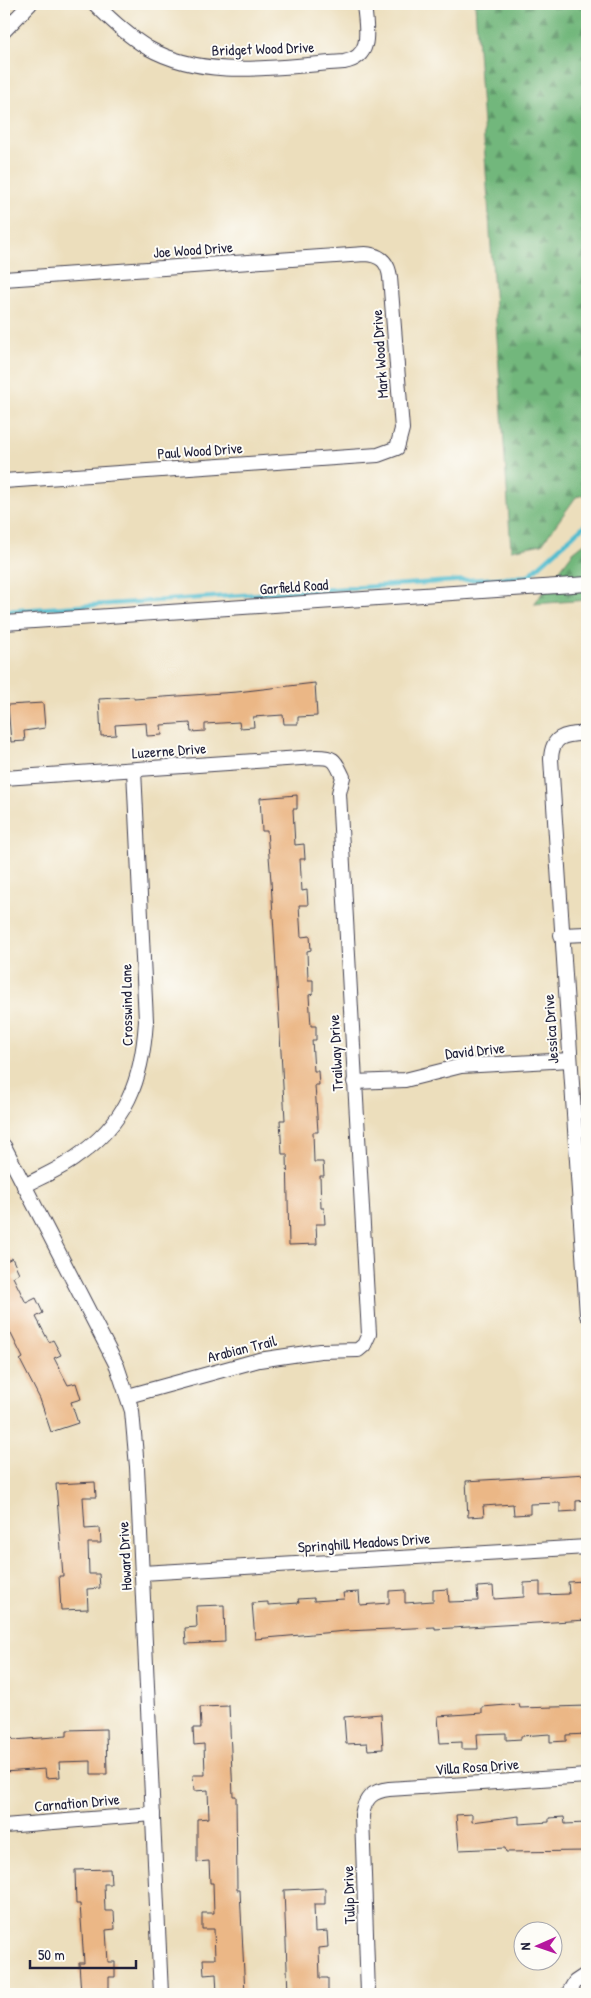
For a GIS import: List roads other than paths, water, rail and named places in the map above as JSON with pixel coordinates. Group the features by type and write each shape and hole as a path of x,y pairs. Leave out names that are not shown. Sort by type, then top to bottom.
{"street":[{"path":"4,31 30,4"},
{"name":"Bridget Wood Drive","path":"95,4 131,37 148,48 183,63 202,67 244,69 344,62 361,55 366,44 364,4"},
{"name":"Joe Wood Drive","path":"4,279 365,254 383,259"},
{"name":"Mark Wood Drive","path":"383,259 390,277 402,429 397,448"},
{"name":"Paul Wood Drive","path":"4,481 378,455 397,448"},
{"name":"Garfield Road","path":"4,623 587,584"},
{"name":"Jessica Drive","path":"587,733 565,735 554,742 551,750 551,780 587,1314"},
{"name":"Luzerne Drive","path":"4,778 316,757 329,757 336,761"},
{"name":"Trailway Drive","path":"336,761 343,777 339,793 369,1334 364,1345"},
{"name":"Crosswind Lane","path":"24,1186 75,1158 105,1133 120,1116 134,1089 144,1056 146,1022 134,770"},
{"path":"561,935 587,934"},
{"name":"David Drive","path":"354,1082 405,1080 461,1066 570,1060"},
{"name":"Howard Drive","path":"4,1146 117,1366 128,1396 136,1446 161,1994"},
{"name":"Arabian Trail","path":"128,1396 259,1360 320,1351 349,1352 358,1350 364,1345"},
{"name":"Springhill Meadows Drive","path":"142,1573 587,1547"},
{"name":"Villa Rosa Drive","path":"370,1796 378,1790 587,1776"},
{"name":"Tulip Drive","path":"368,1994 362,1815 364,1804 370,1796"},
{"name":"Carnation Drive","path":"4,1826 153,1814"},
{"path":"568,1994 575,1982 587,1974"}],"waterway":[{"path":"4,611 528,576 587,523"}]}
